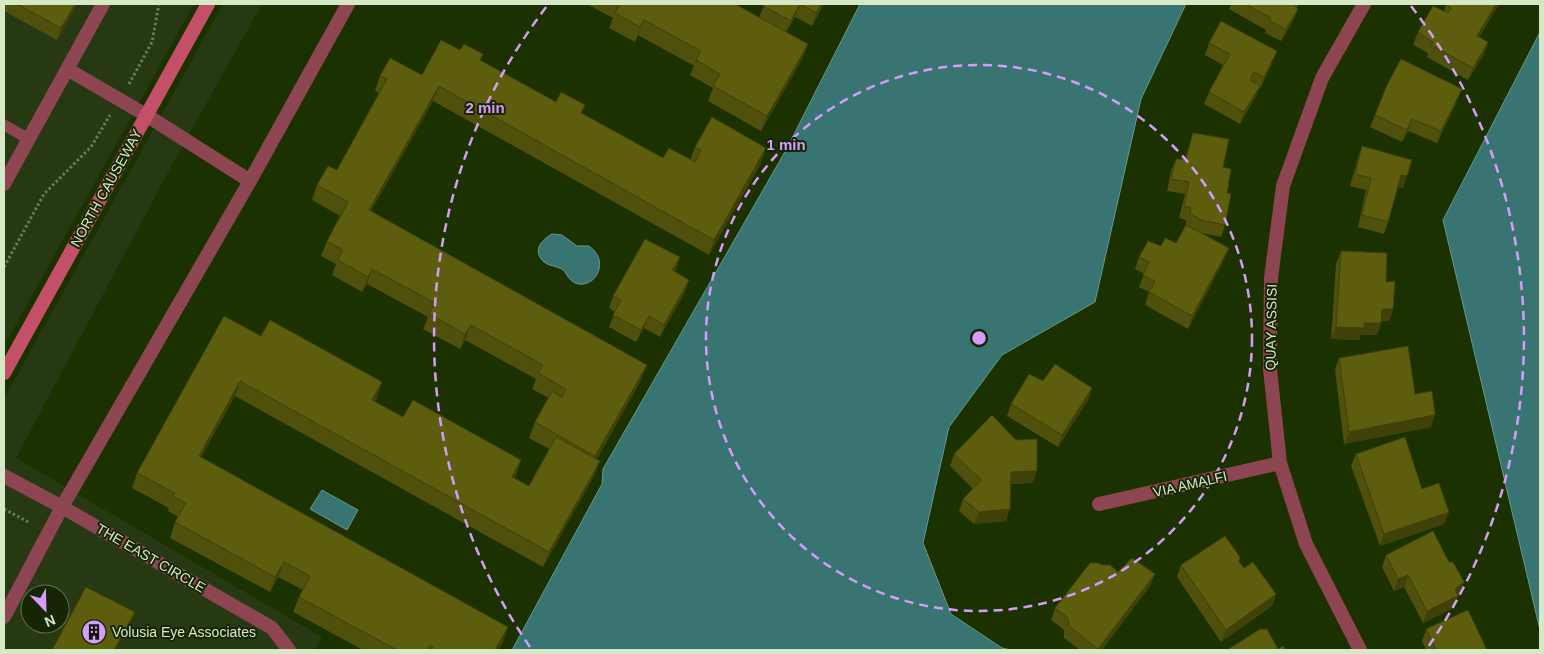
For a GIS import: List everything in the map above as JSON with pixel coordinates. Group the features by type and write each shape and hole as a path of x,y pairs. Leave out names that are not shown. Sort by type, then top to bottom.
{"main road":[{"name":"NORTH CAUSEWAY","path":"4,373 208,4"}],"street":[{"path":"4,184 103,4"},
{"path":"4,617 62,507 250,181 348,4"},
{"name":"QUAY ASSISI","path":"1360,650 1306,544 1280,463 1270,369 1271,278 1283,186 1322,78 1364,4"},
{"path":"67,69 146,115 250,181"},
{"name":"VIA AMALFI","path":"1100,504 1280,463"},
{"name":"THE EAST CIRCLE","path":"4,476 62,507 272,628 289,650"}],"lane":[{"path":"4,125 28,139"}],"path":[{"path":"4,267 44,194 91,147 138,70 152,42 158,4"},
{"path":"4,509 30,523"}],"shaded area":[{"path":"4,4 194,4 4,346"},
{"path":"223,4 262,4 173,163 16,458 322,637 315,650 4,650 4,399"}],"water":[{"path":"860,4 1186,4 1141,99 1095,302 1002,355 949,427 923,543 951,614 1002,648 1011,650 512,650 602,484 603,469 786,150"},
{"path":"1540,32 1540,630 1443,220"},
{"path":"552,234 562,235 577,246 589,246 594,251 598,256 599,265 598,273 592,280 584,284 576,283 562,269 544,262 540,258 539,246 544,239"},
{"path":"322,490 358,510 347,530 310,509"}],"building":[{"path":"17,4 75,4 61,28"},
{"path":"620,4 735,4 808,44 767,116 713,86 720,74 696,60 701,51 644,20 640,27 615,13"},
{"path":"765,4 800,4 791,21 763,6"},
{"path":"800,4 821,4 816,13"},
{"path":"1246,4 1296,4 1295,6 1298,9 1286,29 1270,21 1271,18"},
{"path":"1446,4 1496,4 1477,36 1488,42 1473,68 1431,45 1433,42 1418,32 1433,6 1448,13 1451,8"},
{"path":"1221,21 1277,51 1264,77 1254,72 1250,80 1260,86 1244,112 1209,92 1230,54 1209,43"},
{"path":"441,40 460,50 464,44 483,54 480,60 556,102 561,92 585,105 581,113 663,158 669,148 695,162 701,150 695,147 712,117 766,148 714,240 439,86 369,210 647,365 595,456 535,422 552,391 562,397 566,389 538,373 543,365 471,325 465,334 429,314 435,303 372,269 368,277 338,260 343,250 327,241 348,202 317,185 328,166 337,170 387,79 380,76 390,58 422,75"},
{"path":"1401,59 1462,89 1441,131 1412,119 1407,130 1375,115 1387,85"},
{"path":"1193,133 1229,139 1223,167 1231,169 1227,193 1231,194 1225,225 1201,220 1190,213 1191,208 1184,206 1189,182 1171,179 1176,159 1186,159"},
{"path":"1362,146 1412,160 1407,176 1401,175 1388,222 1362,215 1371,178 1355,174"},
{"path":"1186,225 1229,248 1192,316 1149,292 1155,281 1143,275 1149,262 1139,257 1148,241 1161,246 1165,238 1176,243"},
{"path":"645,239 680,257 672,270 689,280 664,325 649,316 641,330 613,315 621,300 613,296"},
{"path":"1341,251 1387,253 1386,282 1395,281 1393,309 1382,309 1381,323 1364,323 1364,328 1336,327"},
{"path":"224,316 261,336 270,320 382,382 372,400 403,417 413,400 521,460 512,477 529,486 556,437 600,461 549,552 240,381 199,456 508,627 495,650 431,650 433,647 430,645 428,650 397,650 299,597 310,576 284,562 275,577 175,522 186,503 173,496 175,493 137,473"},
{"path":"1408,346 1415,394 1432,391 1435,415 1349,432 1339,358"},
{"path":"1055,364 1092,388 1062,435 1011,404 1029,374 1043,381"},
{"path":"992,415 1016,440 1037,439 1037,471 1011,472 1010,509 979,512 963,499 981,480 954,454"},
{"path":"1405,437 1422,489 1439,483 1449,512 1384,534 1356,454"},
{"path":"1433,531 1449,562 1453,562 1464,582 1455,589 1458,596 1427,611 1408,575 1398,579 1386,555"},
{"path":"1225,536 1240,557 1239,562 1244,568 1253,562 1276,594 1226,630 1181,565"},
{"path":"1132,558 1155,574 1098,649 1069,626 1068,618 1055,608 1090,563 1110,565 1118,572"},
{"name":"Volusia Eye Associates","path":"86,587 135,612 114,650 52,650 61,634 70,634 70,617"},
{"path":"1468,610 1487,650 1436,650 1426,629"},
{"path":"1260,629 1267,629 1278,649 1283,646 1286,650 1227,650"}],"place":[{"name":"Volusia Eye Associates","path":"94,632"}]}
